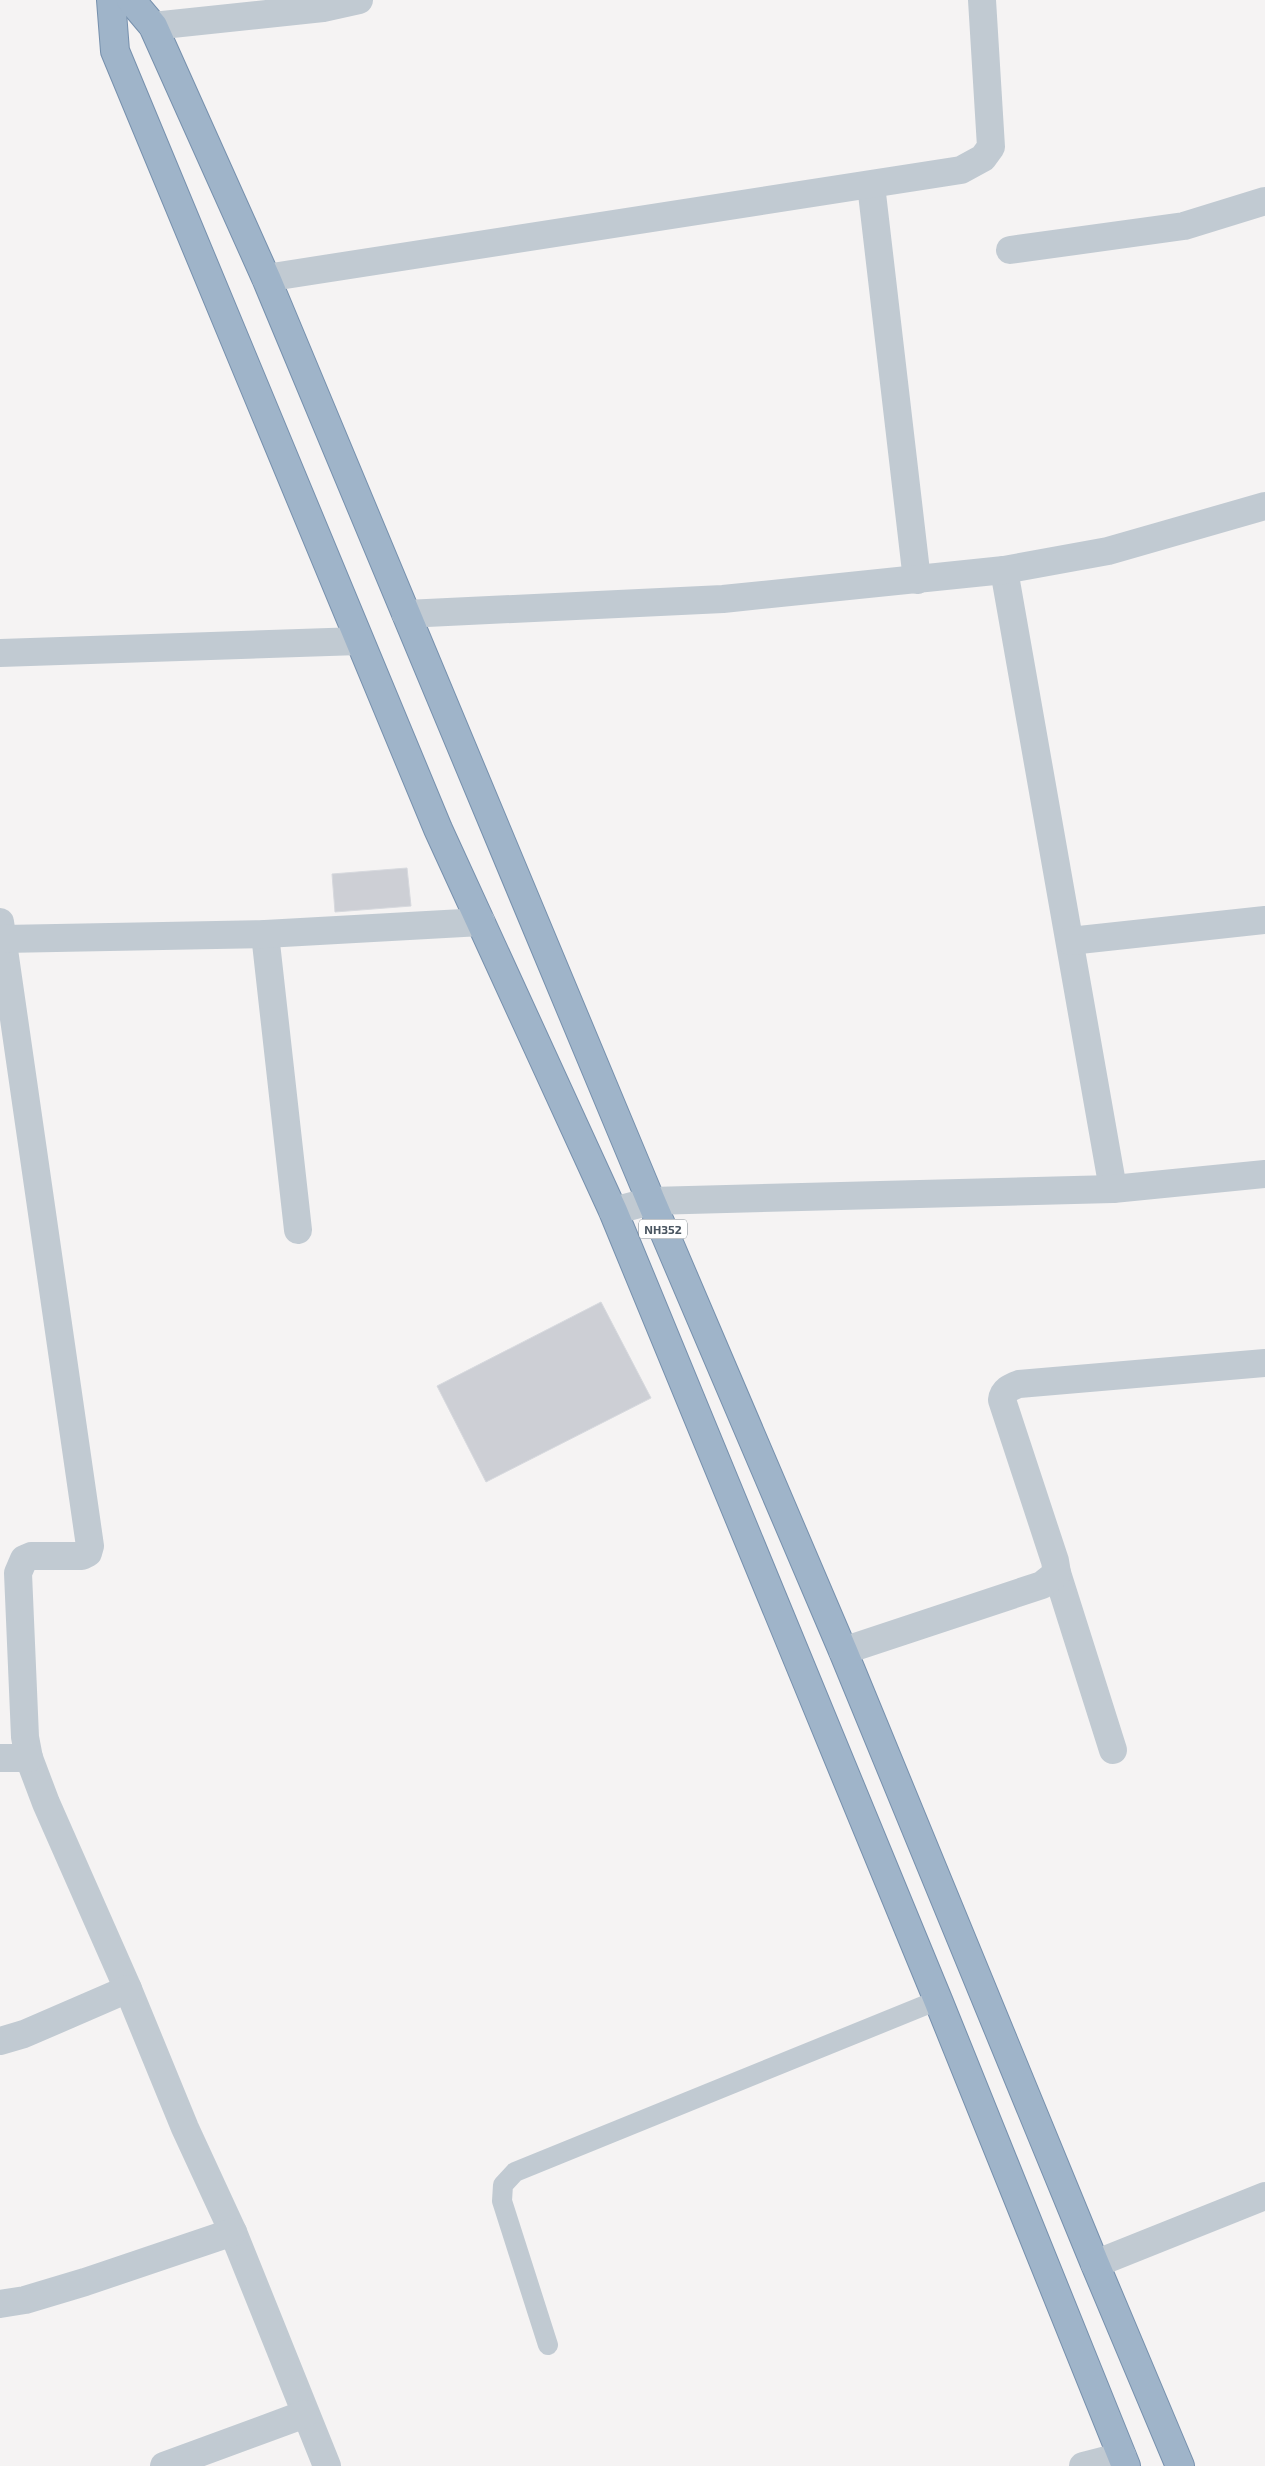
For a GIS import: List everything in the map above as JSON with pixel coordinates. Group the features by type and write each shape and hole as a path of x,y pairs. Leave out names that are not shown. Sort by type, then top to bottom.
{"highway":[{"name":"NH352","path":"111,0 115,51 438,829 613,1211 938,2000 1124,2461"},
{"name":"NH352","path":"131,0 153,26 266,278 651,1201 843,1651 1180,2466"}],"street":[{"path":"153,26 323,8 359,0"},
{"path":"266,278 961,170 988,154 992,136 982,0"},
{"path":"871,185 917,580"},
{"path":"1010,250 1184,226 1265,201"},
{"path":"406,614 723,599 1004,570 1108,551 1265,506"},
{"path":"1004,570 1113,1189"},
{"path":"0,653 359,641"},
{"path":"1070,941 1265,920"},
{"path":"327,2466 233,2232 185,2128 128,1989 46,1803 30,1758 22,1710 18,1573 12,1556 77,1557 86,1555 90,1546 1,930 265,934 481,922"},
{"path":"265,934 298,1230"},
{"path":"613,1211 651,1201 1113,1189 1265,1174"},
{"path":"1113,1750 1056,1573 1055,1561 1002,1400 1005,1392 1019,1384 1265,1363"},
{"path":"843,1651 1042,1585 1056,1573"},
{"path":"0,1758 30,1758"},
{"path":"0,2041 24,2034 128,1989"},
{"path":"1095,2264 1265,2196"},
{"path":"0,2304 25,2300 85,2282 233,2232"},
{"path":"164,2466 305,2414"},
{"path":"1083,2466 1124,2461"}],"lane":[{"path":"548,2345 502,2201 504,2185 515,2172 938,2000"}],"building":[{"path":"407,868 411,906 335,912 332,874"},
{"path":"601,1302 651,1398 486,1482 437,1386"}]}
